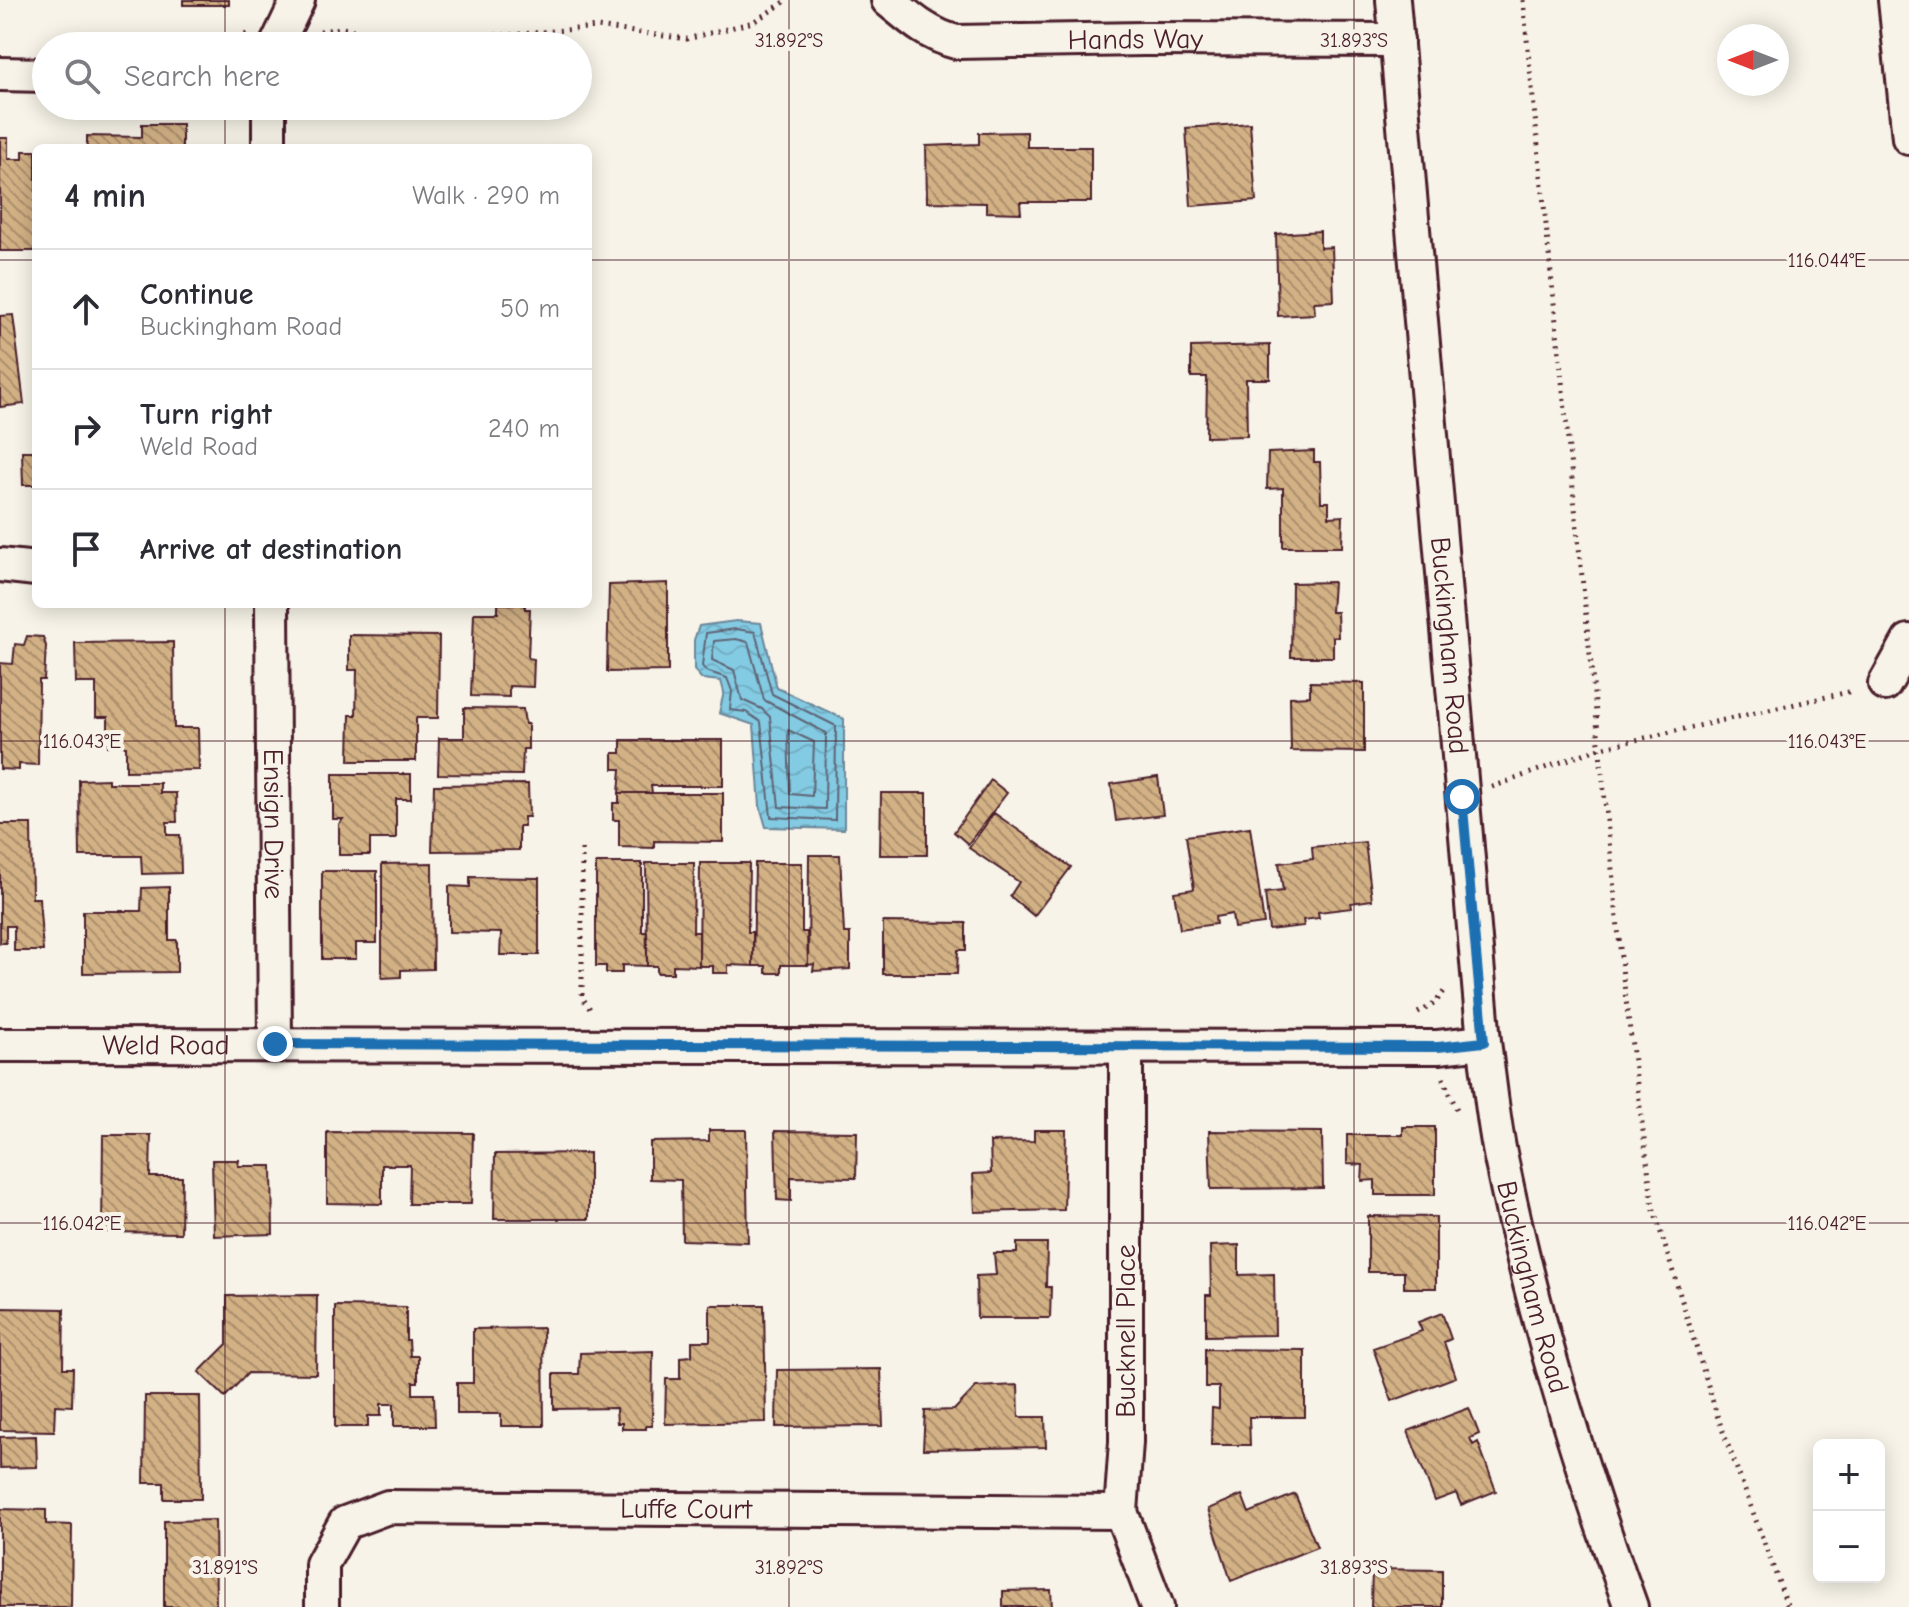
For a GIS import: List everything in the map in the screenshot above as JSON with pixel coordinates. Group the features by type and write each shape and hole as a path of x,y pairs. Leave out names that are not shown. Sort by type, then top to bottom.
{"street":[{"path":"282,32 298,0"},
{"name":"Hands Way","path":"888,0 938,38 956,42 1397,40"},
{"name":"Buckingham Road","path":"1393,0 1484,1042 1501,1159 1528,1280 1565,1413 1631,1607"},
{"path":"1895,0 1909,138"},
{"path":"0,74 32,75"},
{"path":"269,120 269,144"},
{"path":"0,565 32,569"},
{"name":"Ensign Drive","path":"272,608 275,1044"},
{"path":"1885,684 1909,641"},
{"name":"Weld Road","path":"0,1045 1438,1047 1484,1042"},
{"name":"Bucknell Place","path":"1126,1047 1126,1442 1121,1512 1157,1607"},
{"name":"Luffe Court","path":"322,1607 322,1564 345,1523 388,1507 1121,1512"}],"path":[{"path":"543,32 597,27 687,39 753,22 788,0"},
{"path":"1523,0 1623,977 1653,1207 1718,1418 1788,1607"},
{"path":"319,32 342,28 364,32"},
{"path":"1462,797 1600,748 1885,684"},
{"path":"582,849 582,997 587,1008 601,1018"},
{"path":"1410,1017 1434,1004 1446,989 1447,979"}],"water":[{"path":"736,621 761,623 777,688 844,719 844,829 766,827 760,806 754,725 719,713 724,692 721,681 702,679 694,670 694,640 699,626"}],"building":[{"path":"183,0 229,0 229,5 183,5"},
{"path":"1250,123 1256,201 1191,206 1186,128"},
{"path":"142,124 182,124 182,144 87,144 87,136 142,137"},
{"path":"1027,132 1027,147 1091,147 1091,202 1020,202 1021,213 986,212 986,203 927,202 926,146 979,144 979,133"},
{"path":"0,138 8,138 8,159 23,159 23,151 32,151 32,251 0,251"},
{"path":"1320,231 1320,248 1332,247 1334,301 1314,302 1315,314 1278,316 1276,234"},
{"path":"13,315 24,404 0,407 0,316"},
{"path":"1270,345 1270,379 1246,379 1247,436 1206,437 1207,377 1191,377 1191,347"},
{"path":"22,451 32,451 32,485 23,485"},
{"path":"1314,451 1314,462 1320,462 1321,502 1329,502 1329,517 1343,516 1342,547 1283,547 1283,488 1267,489 1268,453"},
{"path":"1333,582 1331,612 1337,612 1338,637 1333,637 1333,657 1291,657 1292,583"},
{"path":"668,583 668,671 607,672 609,585"},
{"path":"498,608 530,609 528,658 534,659 533,687 509,686 509,697 471,696 474,613 498,613"},
{"path":"349,635 439,636 438,718 416,718 416,761 349,761 350,715 356,715 357,670 349,670"},
{"path":"27,636 43,637 46,646 44,680 39,680 38,765 19,764 19,770 0,769 0,663 13,664 15,644 24,645"},
{"path":"173,642 174,728 198,728 199,770 126,771 126,746 108,746 108,717 96,717 96,683 76,683 75,643"},
{"path":"1310,682 1364,683 1364,752 1291,751 1290,697 1310,696"},
{"path":"464,708 523,709 525,724 528,724 528,749 523,749 522,775 438,774 439,738 464,738"},
{"path":"621,740 723,740 723,786 651,786 652,793 619,793 621,769 613,769 613,753 621,753"},
{"path":"333,774 411,774 411,799 396,799 396,839 370,839 370,855 339,855 339,824 343,819 333,819"},
{"path":"1158,777 1163,815 1116,821 1111,784"},
{"path":"108,779 108,783 160,783 160,793 176,793 177,822 167,822 167,835 180,835 181,873 142,874 141,856 80,856 79,780"},
{"path":"991,780 1007,793 968,844 954,832"},
{"path":"528,784 529,817 524,817 524,826 519,826 519,850 432,851 434,785"},
{"path":"619,793 723,793 723,842 654,841 654,848 619,847 619,820 613,820 613,803 619,803"},
{"path":"881,793 927,793 927,855 880,855"},
{"path":"994,813 1071,867 1034,916 1010,896 1019,882 969,848"},
{"path":"0,824 31,824 32,898 39,898 43,951 14,951 14,926 6,926 6,943 0,943"},
{"path":"1250,827 1264,924 1234,928 1232,914 1215,917 1216,924 1180,929 1174,892 1194,889 1186,836"},
{"path":"1365,842 1372,900 1351,903 1352,908 1318,912 1319,918 1303,920 1304,926 1269,930 1265,893 1283,891 1279,863 1313,859 1312,847"},
{"path":"809,855 840,855 844,933 850,933 850,969 813,971 814,964 808,965"},
{"path":"432,863 433,969 401,970 401,977 382,978 382,864"},
{"path":"596,863 642,863 642,932 647,932 647,966 622,965 622,973 606,973 606,966 596,966"},
{"path":"646,863 694,863 693,932 699,932 699,966 673,965 673,973 657,973 657,966 647,966"},
{"path":"700,863 749,863 748,932 753,932 753,966 728,965 728,973 713,973 713,966 699,966"},
{"path":"755,863 802,863 802,932 807,932 808,965 781,965 781,973 766,973 766,966 753,966"},
{"path":"322,871 377,871 377,943 356,943 356,959 322,959"},
{"path":"470,877 539,878 539,955 500,955 501,933 449,932 449,886 470,887"},
{"path":"169,887 169,940 177,940 177,972 83,973 83,911 141,911 142,888"},
{"path":"883,922 966,923 966,950 958,950 957,974 883,974"},
{"path":"1403,1127 1435,1127 1435,1195 1375,1195 1375,1180 1362,1181 1363,1165 1347,1164 1347,1135 1403,1135"},
{"path":"709,1130 746,1130 748,1242 682,1240 681,1180 650,1179 650,1142 709,1141"},
{"path":"1034,1130 1066,1130 1064,1210 975,1212 973,1174 991,1173 990,1142 1034,1141"},
{"path":"775,1131 857,1132 856,1178 791,1177 791,1201 777,1200"},
{"path":"1209,1131 1322,1132 1323,1188 1211,1189"},
{"path":"327,1132 473,1133 471,1204 409,1204 410,1165 382,1165 382,1204 327,1203"},
{"path":"103,1135 151,1135 150,1177 182,1177 181,1233 102,1232"},
{"path":"589,1153 589,1219 494,1219 495,1154"},
{"path":"212,1160 239,1160 238,1166 272,1166 273,1234 214,1236"},
{"path":"1368,1216 1436,1217 1436,1288 1404,1288 1404,1272 1368,1272"},
{"path":"1017,1243 1047,1243 1046,1287 1051,1287 1050,1318 977,1318 976,1276 996,1275 994,1253 1017,1253"},
{"path":"1239,1245 1239,1275 1274,1274 1275,1335 1206,1336 1206,1295 1211,1295 1210,1246"},
{"path":"317,1295 316,1374 248,1373 225,1397 199,1372 227,1344 227,1296"},
{"path":"710,1305 764,1305 766,1422 665,1424 666,1379 680,1379 680,1357 692,1356 692,1341 710,1341"},
{"path":"335,1306 406,1307 406,1340 409,1340 410,1356 418,1356 418,1382 413,1382 413,1394 434,1394 435,1426 394,1426 394,1404 381,1404 381,1416 368,1416 368,1427 335,1427"},
{"path":"0,1308 64,1309 63,1368 73,1368 72,1406 55,1405 54,1431 0,1430"},
{"path":"1442,1313 1451,1339 1444,1342 1456,1377 1392,1401 1373,1348 1422,1331 1418,1322"},
{"path":"543,1328 544,1426 501,1426 501,1414 457,1414 457,1383 473,1383 473,1329"},
{"path":"1205,1349 1305,1350 1305,1417 1249,1417 1250,1445 1211,1445 1212,1408 1219,1409 1219,1387 1205,1387"},
{"path":"653,1351 652,1426 622,1429 622,1423 617,1423 616,1408 554,1409 554,1374 579,1374 580,1353"},
{"path":"881,1369 883,1426 776,1427 777,1370"},
{"path":"1018,1385 1019,1417 1045,1417 1046,1447 923,1449 925,1411 954,1410 976,1387"},
{"path":"145,1396 200,1396 201,1499 164,1499 164,1483 144,1483"},
{"path":"1469,1408 1479,1434 1470,1438 1473,1445 1478,1442 1496,1491 1461,1505 1456,1493 1435,1501 1408,1431"},
{"path":"36,1436 37,1467 0,1468 0,1437"},
{"path":"1295,1494 1317,1547 1231,1581 1208,1509 1242,1495 1249,1513"},
{"path":"0,1509 46,1510 46,1524 72,1525 71,1607 0,1607"},
{"path":"215,1520 216,1607 164,1607 164,1521"},
{"path":"1372,1569 1442,1570 1442,1607 1371,1607"},
{"path":"1051,1590 1052,1607 1003,1607 1003,1591"}],"route":[{"path":"275,1044 1438,1047 1484,1042 1462,797"}]}
